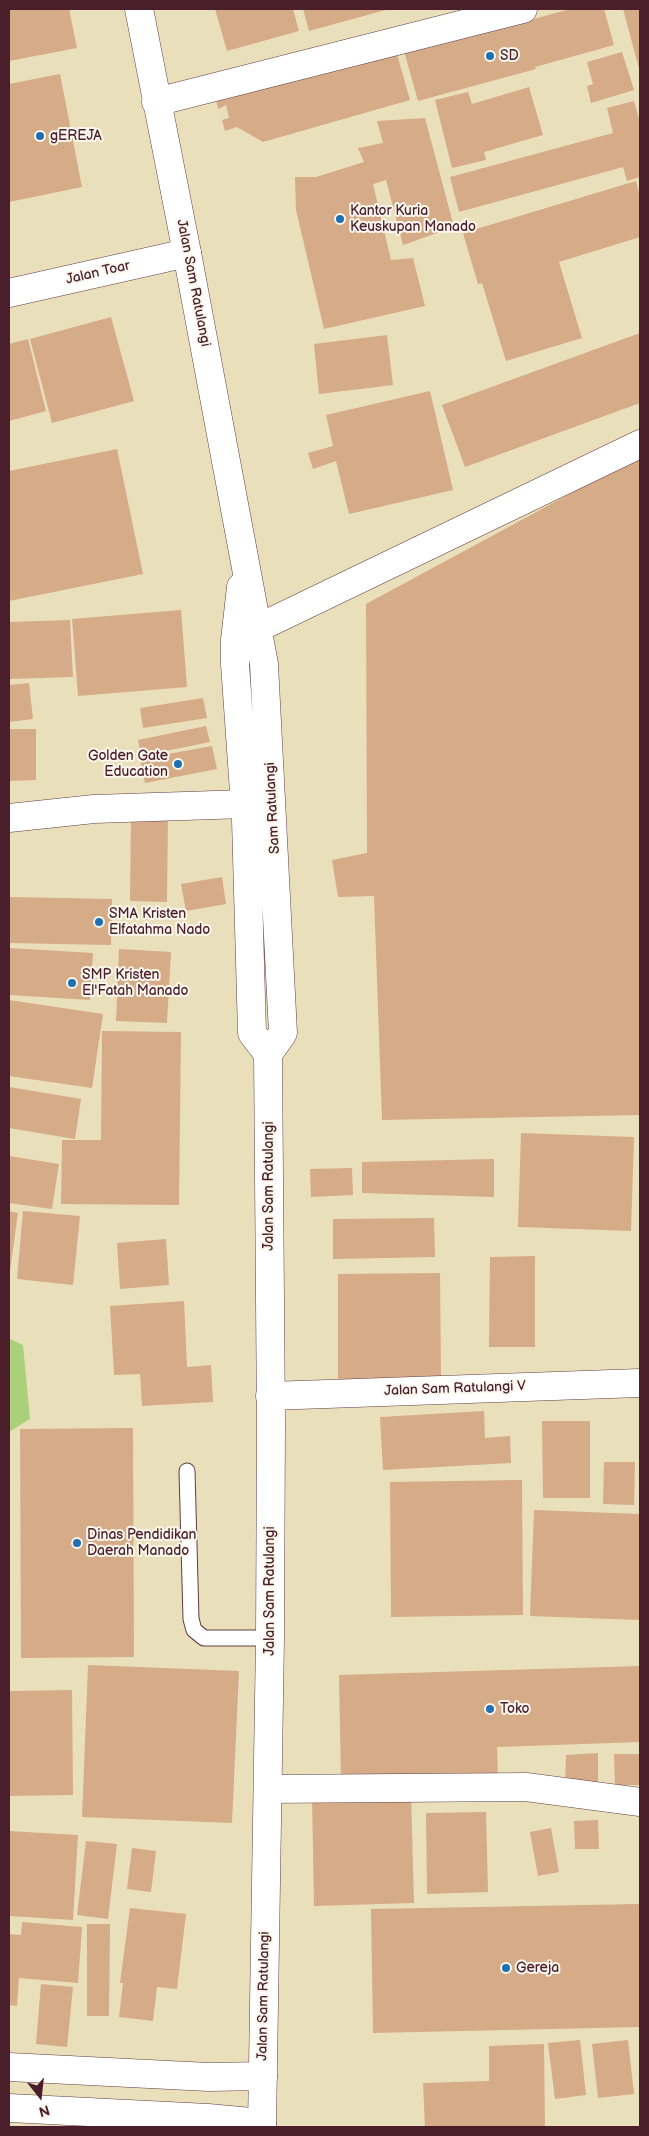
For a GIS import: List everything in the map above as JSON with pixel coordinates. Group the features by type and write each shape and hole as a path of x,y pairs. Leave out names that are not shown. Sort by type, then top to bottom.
{"main road":[{"name":"Jalan Sam Ratulangi","path":"139,9 244,559"},
{"path":"156,102 523,9"},
{"name":"Jalan Toar","path":"9,293 187,253"},
{"path":"258,628 640,444"},
{"path":"244,559 235,640 245,804 252,1034 268,1054"},
{"name":"Sam Ratulangi","path":"244,559 265,673 283,1033 268,1054"},
{"path":"9,818 94,809 245,804"},
{"name":"Jalan Sam Ratulangi","path":"262,2125 270,1638 268,1054"},
{"name":"Jalan Sam Ratulangi V","path":"270,1396 640,1383"},
{"path":"268,1789 526,1788 640,1802"},
{"path":"9,2067 209,2077 263,2076"},
{"path":"208,2118 209,2077"},
{"path":"9,2108 208,2118 262,2125"}],"lane":[{"path":"187,1471 191,1619 194,1630 204,1638 270,1638"}],"green space":[{"path":"9,1340 23,1345 30,1419 9,1432"}],"building":[{"path":"9,9 69,9 77,48 9,61"},
{"path":"215,9 293,9 299,31 227,51"},
{"path":"303,9 389,9 309,31"},
{"name":"SD","path":"570,9 604,9 614,45 535,67 536,69 418,101 402,44 523,22"},
{"path":"623,9 640,9 640,72"},
{"path":"395,47 410,100 263,142 237,127 225,131 222,120 229,118 226,105 218,109 216,99"},
{"path":"622,52 634,90 591,103 587,86 593,84 587,62"},
{"name":"gEREJA","path":"60,74 82,187 9,202 9,84"},
{"path":"529,87 543,135 484,152 486,160 452,168 435,100 468,92 472,104"},
{"path":"634,101 640,122 640,177 627,181 623,167 459,212 450,177 613,133 607,108"},
{"name":"Kantor Kuria Keuskupan Manado","path":"425,118 454,227 403,245 386,180 373,184 391,260 413,258 425,306 324,329 296,210 295,177 316,177 364,162 358,148 383,143 377,121"},
{"path":"636,181 640,197 640,237 559,262 582,338 506,361 482,283 478,284 463,233"},
{"path":"111,317 134,401 52,423 30,339"},
{"path":"640,333 640,403 465,467 442,405"},
{"path":"387,335 393,385 319,394 314,344"},
{"path":"28,339 46,411 9,421 9,344"},
{"path":"430,391 453,490 349,514 336,461 313,469 308,453 333,446 326,415"},
{"path":"117,449 143,574 9,601 9,471"},
{"path":"640,456 640,1115 382,1120 374,896 338,897 332,860 367,853 366,604"},
{"path":"181,610 187,687 78,696 72,619"},
{"path":"70,620 73,677 9,679 9,622"},
{"path":"29,683 33,719 9,722 9,685"},
{"path":"203,698 207,718 143,728 140,708"},
{"path":"206,726 210,742 141,756 138,740"},
{"path":"9,729 36,729 36,780 9,781"},
{"name":"Golden Gate Education","path":"212,746 217,769 145,783 140,759"},
{"path":"131,812 168,813 167,902 130,901"},
{"path":"222,877 226,904 186,911 181,884"},
{"path":"9,897 112,899 111,945 9,943"},
{"path":"9,948 93,953 90,1000 9,995"},
{"path":"119,949 171,952 167,1023 116,1021"},
{"path":"9,1000 103,1014 92,1088 9,1076"},
{"path":"102,1031 181,1032 179,1205 61,1204 62,1140 101,1140"},
{"path":"9,1087 81,1099 75,1139 9,1128"},
{"path":"521,1133 634,1137 631,1231 518,1227"},
{"path":"9,1156 59,1164 52,1209 9,1203"},
{"path":"494,1159 494,1197 362,1193 362,1162"},
{"path":"352,1168 353,1195 311,1197 310,1169"},
{"path":"9,1211 18,1213 10,1271 9,1271"},
{"path":"23,1211 80,1216 73,1285 17,1279"},
{"path":"434,1218 435,1257 333,1259 333,1219"},
{"path":"166,1239 169,1285 120,1289 117,1243"},
{"path":"535,1256 535,1347 489,1347 490,1257"},
{"path":"440,1273 441,1379 338,1380 338,1274"},
{"path":"184,1301 187,1367 211,1365 213,1402 142,1406 140,1374 114,1375 110,1306"},
{"path":"484,1411 485,1438 510,1436 511,1463 383,1470 380,1417"},
{"path":"542,1421 590,1421 590,1498 543,1498"},
{"name":"Dinas Pendidikan Daerah Manado","path":"133,1428 134,1657 21,1658 20,1429"},
{"path":"604,1462 635,1462 634,1505 603,1504"},
{"path":"522,1480 523,1615 391,1617 390,1482"},
{"path":"534,1510 640,1514 640,1620 530,1616"},
{"path":"88,1665 239,1671 232,1823 82,1817"},
{"name":"Toko","path":"640,1666 640,1742 497,1747 498,1777 341,1781 339,1675"},
{"path":"72,1690 73,1795 9,1796 9,1691"},
{"path":"598,1753 598,1784 565,1785 566,1755"},
{"path":"614,1754 640,1754 640,1785 615,1785"},
{"path":"411,1795 414,1903 314,1906 312,1797"},
{"path":"486,1812 488,1892 427,1894 426,1813"},
{"path":"598,1820 599,1849 575,1849 574,1821"},
{"path":"551,1828 559,1872 538,1876 530,1832"},
{"path":"9,1831 78,1835 73,1920 9,1916"},
{"path":"86,1841 117,1844 108,1919 77,1915"},
{"path":"132,1848 156,1851 151,1892 127,1889"},
{"name":"Gereja","path":"640,1904 640,2027 373,2033 371,1909"},
{"path":"130,1908 186,1914 177,1989 157,1987 153,2021 119,2017 123,1983 120,1983"},
{"path":"22,1922 82,1927 78,1983 19,1978 17,2006 9,2005 9,1934 21,1935"},
{"path":"87,1924 110,1924 109,2016 87,2016"},
{"path":"41,1984 73,1987 67,2047 36,2044"},
{"path":"580,2040 586,2095 555,2099 548,2043"},
{"path":"628,2040 634,2094 598,2098 592,2044"},
{"path":"544,2044 545,2127 425,2127 423,2083 489,2081 489,2046"}],"place":[{"name":"SD","path":"490,56"},
{"name":"gEREJA","path":"40,136"},
{"name":"Kantor Kuria Keuskupan Manado","path":"340,219"},
{"name":"Golden Gate Education","path":"178,764"},
{"name":"SMA Kristen Elfatahma Nado","path":"99,922"},
{"name":"SMP Kristen El'Fatah Manado","path":"72,983"},
{"name":"Dinas Pendidikan Daerah Manado","path":"77,1543"},
{"name":"Toko","path":"490,1709"},
{"name":"Gereja","path":"506,1968"}]}
